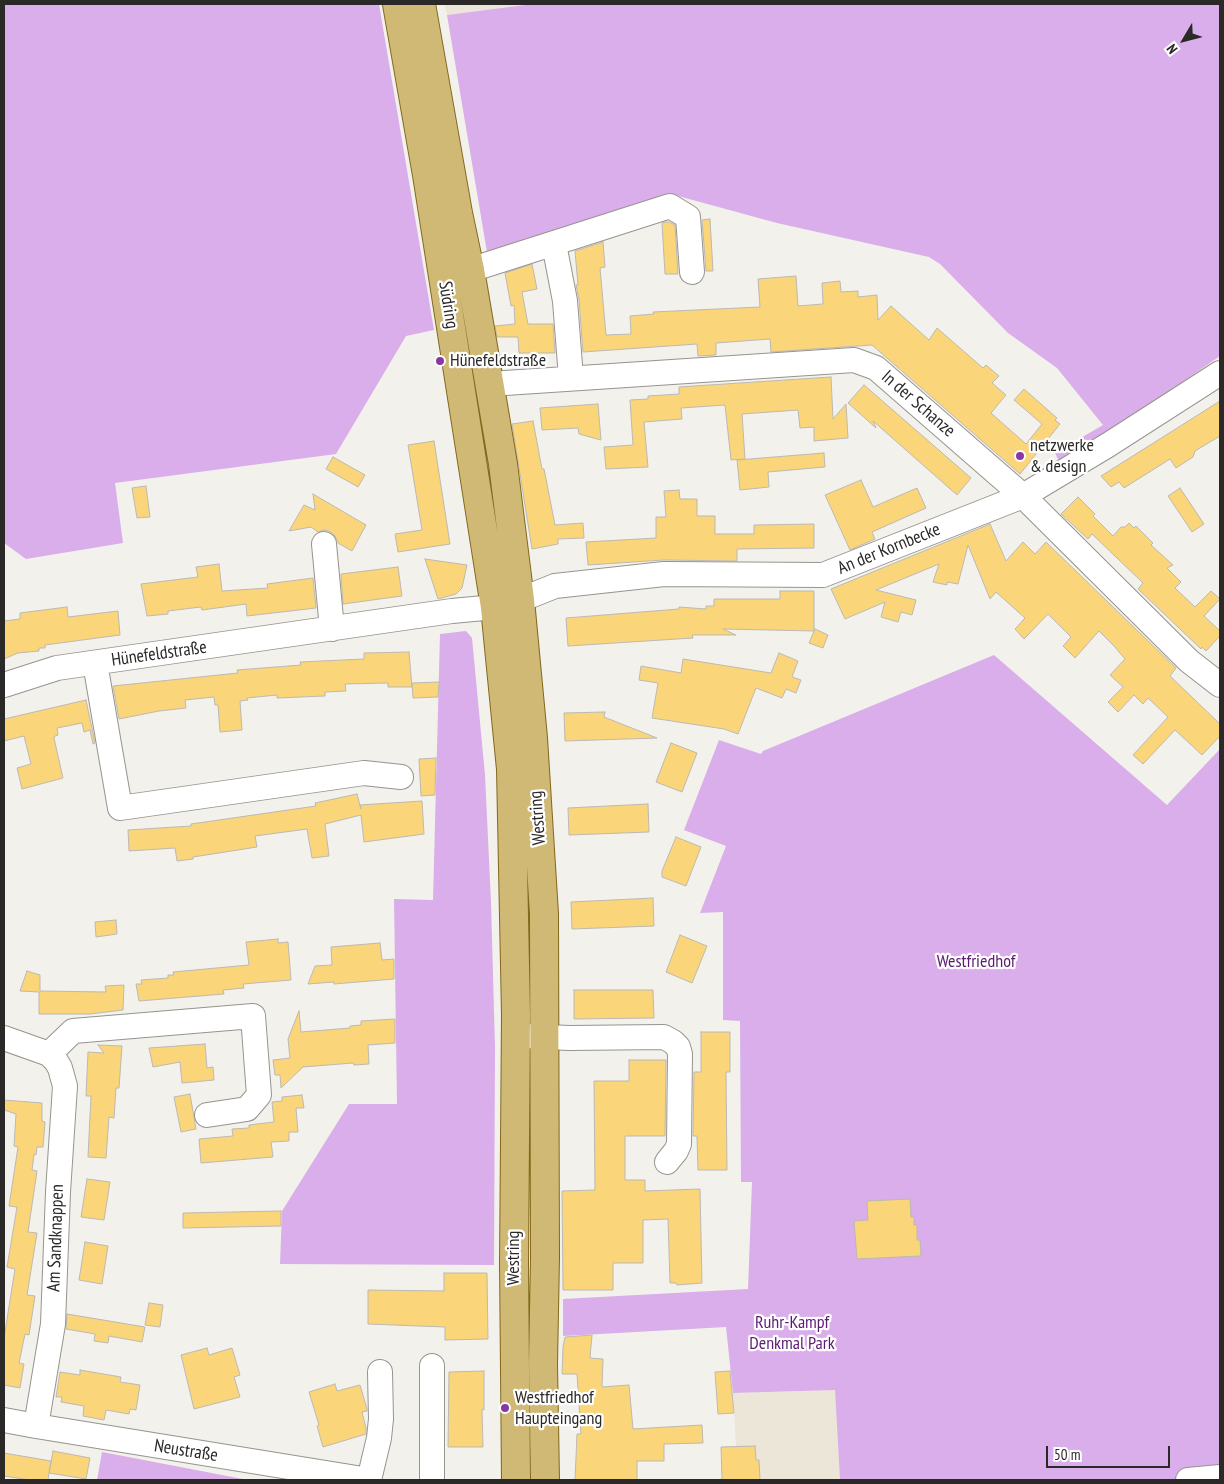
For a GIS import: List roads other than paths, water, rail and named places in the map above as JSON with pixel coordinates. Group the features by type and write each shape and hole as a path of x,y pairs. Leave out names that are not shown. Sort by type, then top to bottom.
{"main road":[{"name":"Südring","path":"397,4 427,175 508,603"},
{"name":"Südring","path":"422,4 503,464 508,603"},
{"name":"Westring","path":"508,603 516,1035 514,1303 516,1480"},
{"name":"Westring","path":"508,603 533,738 544,914 545,1258 543,1373 545,1480"}],"street":[{"path":"470,270 670,206 688,217 692,272"},
{"path":"554,244 566,301 571,378"},
{"name":"In der Schanze","path":"490,384 854,360 876,368 1023,496 1189,661 1220,685"},
{"name":"An der Kornbecke","path":"508,603 555,586 664,574 823,575 1023,496 1116,440 1220,373"},
{"path":"324,544 332,629"},
{"name":"Hünefeldstraße","path":"4,685 57,668 508,603"},
{"name":"Hünefeldstraße","path":"95,663 120,808 364,773 401,777"},
{"path":"4,1038 49,1054 73,1031 253,1016 258,1095 247,1109 207,1115"},
{"path":"516,1035 543,1037 664,1037 673,1042 680,1054 679,1144 667,1162"},
{"name":"Am Sandknappen","path":"36,1426 53,1324 64,1086 60,1068 49,1054"},
{"path":"432,1366 432,1480"},
{"path":"369,1480 379,1438 381,1419 380,1372"},
{"name":"Neustraße","path":"4,1420 369,1480"},
{"path":"1188,1480 1220,1477"}],"place":[{"name":"Hünefeldstraße","path":"440,361"},
{"name":"netzwerke & design","path":"1020,456"},
{"name":"Westfriedhof Haupteingang","path":"505,1408"}],"park label":[{"name":"Westfriedhof","path":"976,962"},
{"name":"Ruhr-Kampf Denkmal Park","path":"792,1334"}]}
